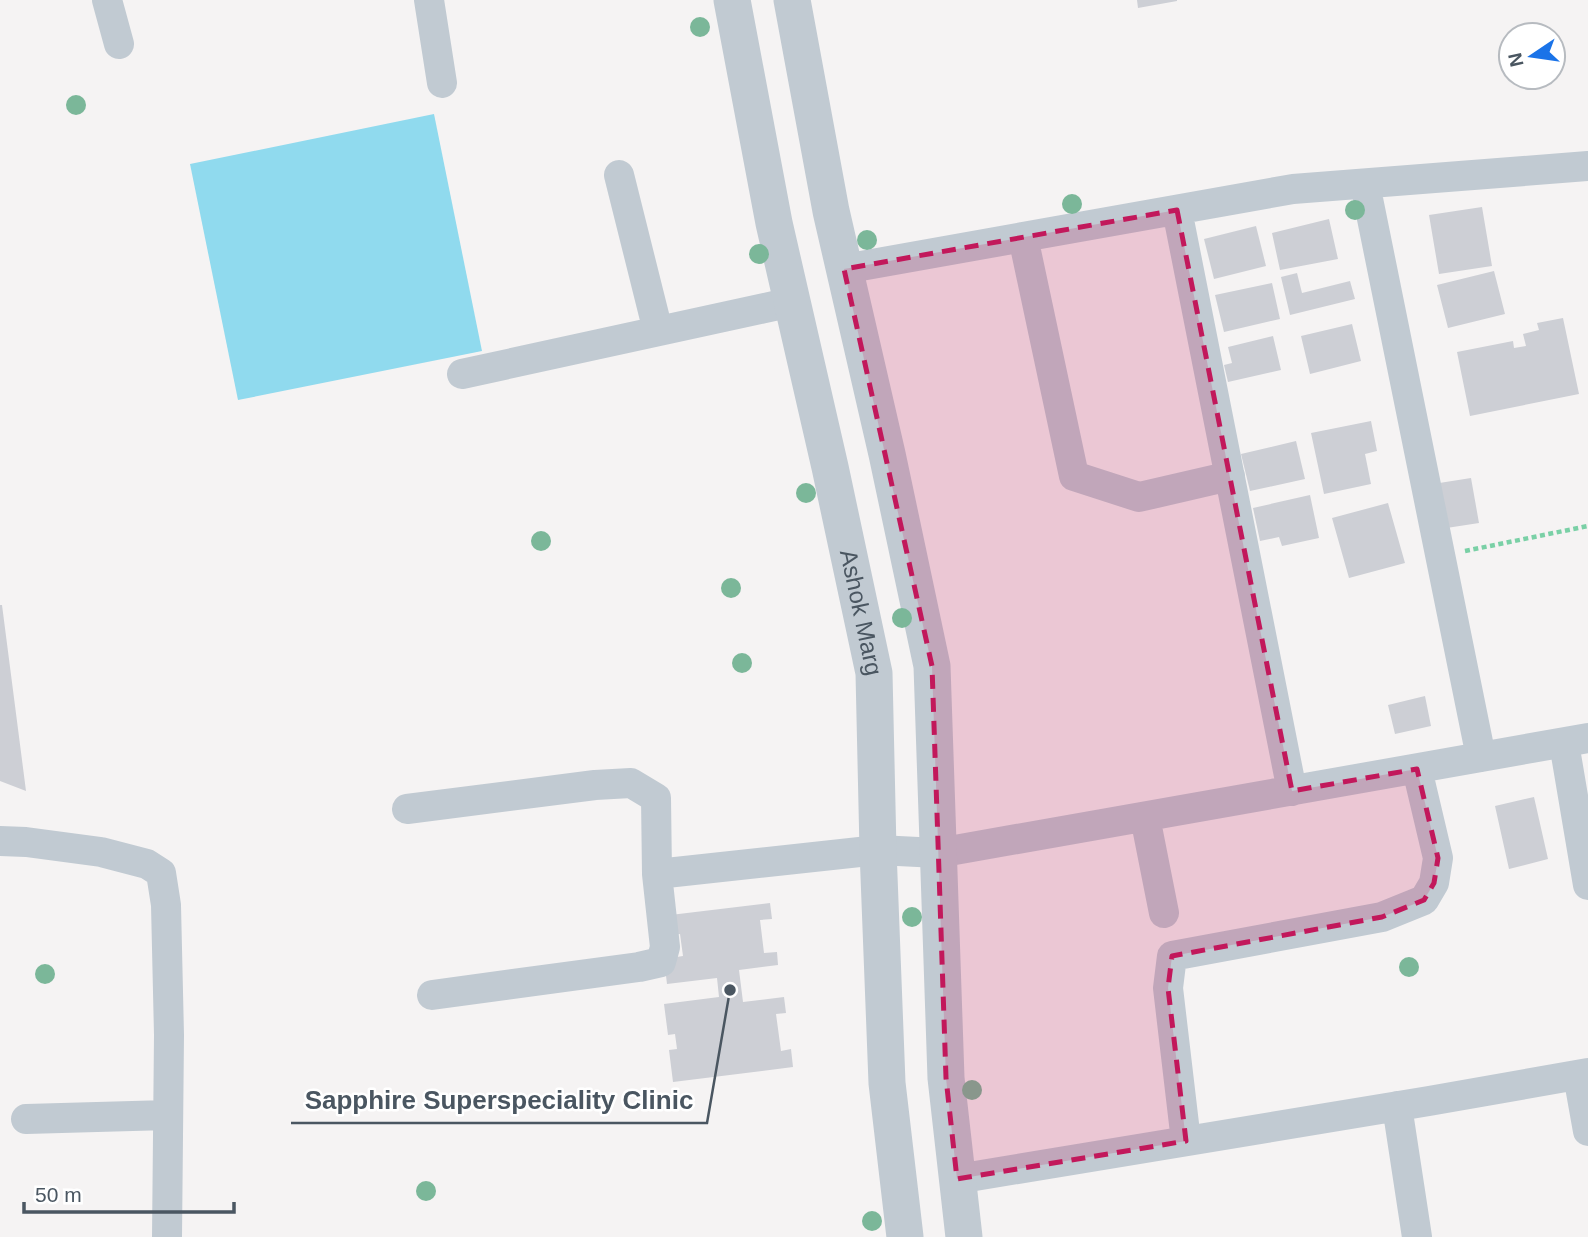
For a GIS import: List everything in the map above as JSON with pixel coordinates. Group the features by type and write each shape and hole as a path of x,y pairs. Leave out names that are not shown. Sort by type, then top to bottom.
{"street":[{"path":"107,0 119,44"},
{"path":"429,0 442,83"},
{"name":"Ashok Marg","path":"733,0 774,223 874,673 887,1083 905,1237"},
{"path":"792,0 831,211 932,666 946,1078 964,1237"},
{"path":"845,269 1293,189 1588,166"},
{"path":"619,175 658,331"},
{"path":"1365,184 1480,757"},
{"path":"1177,210 1292,790"},
{"path":"1023,237 1074,476 1139,497 1230,476"},
{"path":"462,374 792,302"},
{"path":"657,874 878,850 938,853 1576,741 1588,885"},
{"path":"1186,1141 1168,988 1172,956 1382,917 1424,900 1434,883 1438,858 1417,769"},
{"path":"407,809 595,785 631,783 656,798 657,874 665,947 661,962 432,995"},
{"path":"1145,817 1164,913"},
{"path":"0,841 101,852 146,864 161,873 166,905 169,1035 167,1237"},
{"path":"957,1179 1583,1074 1588,1131"},
{"path":"1397,1107 1417,1237"},
{"path":"26,1119 168,1115"}],"path":[{"path":"1440,556 1588,526"}],"highlighted area":[{"path":"1177,210 1292,791 1417,769 1438,858 1434,883 1424,900 1382,917 1172,956 1168,988 1186,1141 957,1179 946,1078 932,666 844,269"}],"water":[{"path":"434,114 482,351 238,400 190,164"}],"building":[{"path":"1137,0 1177,0 1177,1 1138,8"},
{"path":"1482,207 1492,266 1439,274 1429,215"},
{"path":"1329,219 1338,259 1280,270 1272,233"},
{"path":"1256,226 1266,266 1214,279 1204,239"},
{"path":"1494,271 1505,314 1448,328 1437,285"},
{"path":"1297,273 1302,293 1350,281 1355,299 1290,315 1281,277"},
{"path":"1272,283 1280,319 1224,332 1215,295"},
{"path":"1563,318 1579,394 1470,416 1457,352 1513,341 1514,348 1526,346 1523,334 1539,330 1537,323"},
{"path":"1352,324 1361,361 1310,374 1301,336"},
{"path":"1273,336 1281,370 1228,382 1224,365 1232,363 1228,347"},
{"path":"1371,421 1377,451 1365,454 1371,484 1324,494 1311,433"},
{"path":"1296,441 1305,479 1250,491 1241,454"},
{"path":"1471,478 1479,523 1440,529 1433,484"},
{"path":"1310,495 1319,538 1282,546 1279,537 1260,541 1253,508"},
{"path":"1388,503 1405,563 1349,578 1332,518"},
{"path":"2,605 26,791 0,781"},
{"path":"1425,696 1431,726 1395,734 1388,705"},
{"path":"1534,797 1548,859 1509,869 1495,806"},
{"path":"770,903 772,919 760,920 764,953 777,952 778,965 739,970 743,1002 784,997 786,1013 776,1014 781,1051 791,1049 793,1067 673,1082 669,1050 677,1049 675,1034 668,1035 664,1004 719,997 717,978 667,984 664,959 683,956 680,934 665,936 662,916"}],"place":[{"name":"Sapphire Superspeciality Clinic","path":"730,990"}]}
